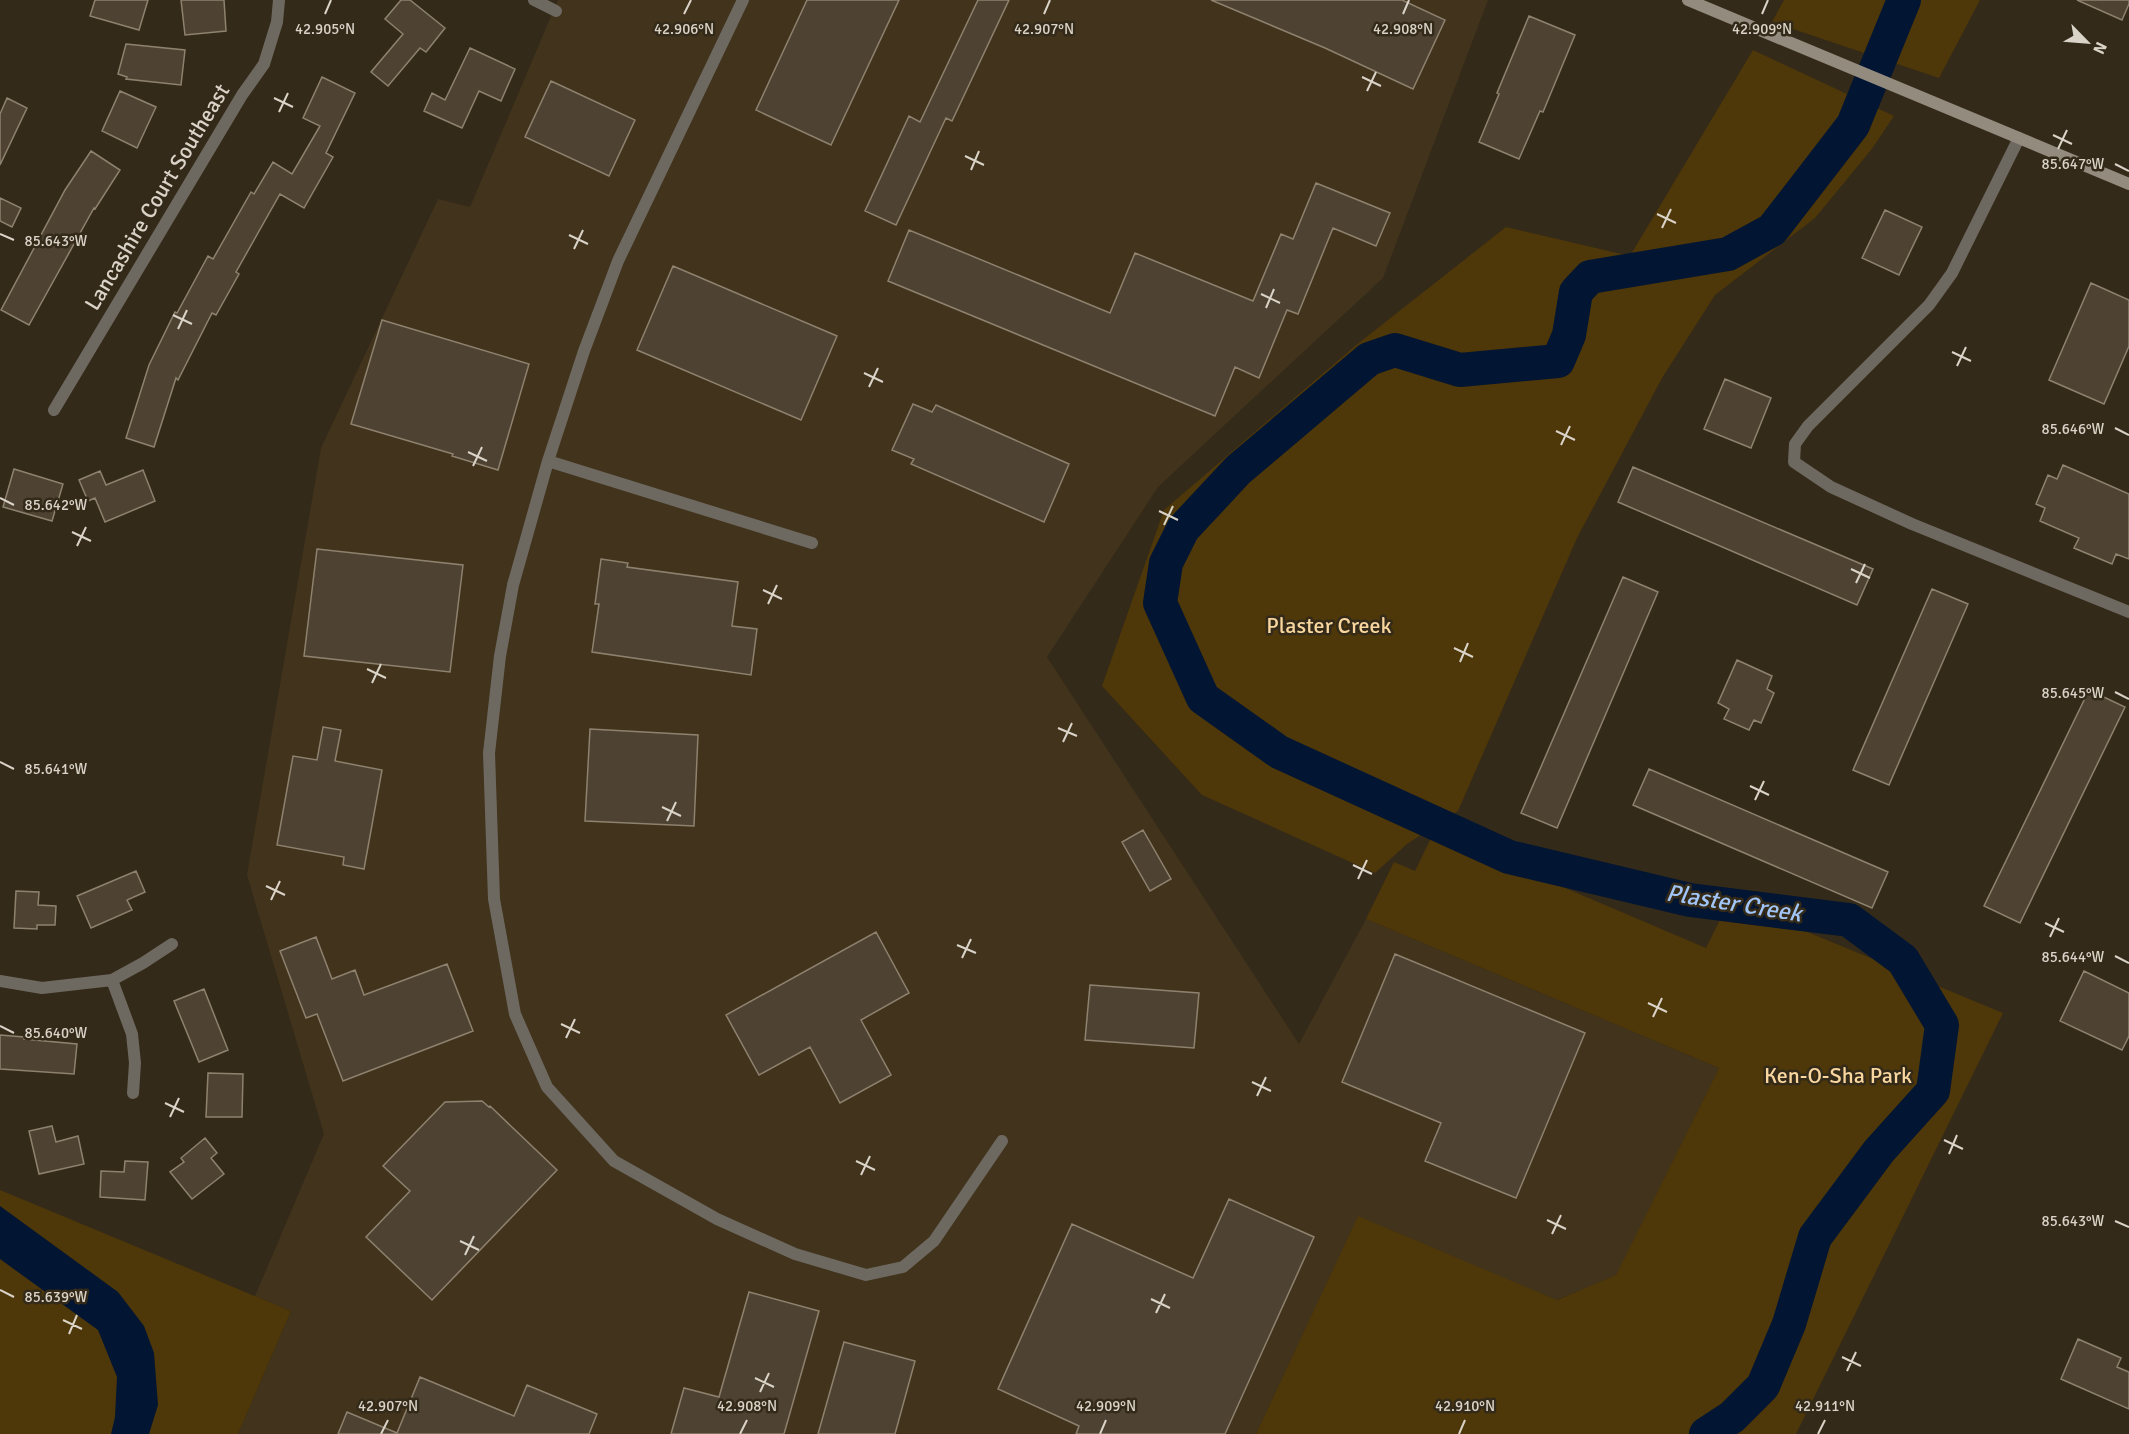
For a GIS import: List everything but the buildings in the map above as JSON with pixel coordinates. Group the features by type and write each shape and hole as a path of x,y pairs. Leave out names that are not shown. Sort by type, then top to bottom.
{"main road":[{"path":"1688,0 2129,184"}],"street":[{"name":"Lancashire Court Southeast","path":"54,410 242,95 264,64 278,22 279,0"},
{"path":"534,0 556,11"},
{"path":"743,0 618,261 584,351 548,461 513,585 500,656 489,753 494,899 515,1014 547,1087 614,1161 717,1219 795,1254 866,1275 903,1267 934,1241 1002,1141"},
{"path":"2019,138 1952,273 1929,305 1808,426 1796,444 1794,462 1831,487 1912,524 2129,612"},
{"path":"548,461 812,543"},
{"path":"0,981 42,988 112,980 172,944"},
{"path":"112,980 132,1034 135,1063 133,1093"}],"shaded area":[{"path":"558,0 1488,0 1383,278 1158,487 1047,657 1299,1044 1366,919 1719,1068 1616,1276 1556,1300 1358,1217 1256,1434 238,1434 291,1311 255,1296 324,1134 247,875 321,448 438,199 470,207"}],"green space":[{"path":"1784,0 1980,0 1939,78 1772,22"},
{"name":"Plaster Creek","path":"1753,50 1894,116 1871,150 1815,218 1715,295 1662,378 1577,538 1458,811 1407,844 1375,873 1202,795 1102,686 1164,510 1355,346 1506,227 1630,256"},
{"name":"Ken-O-Sha Park","path":"1434,832 1706,948 1730,900 2003,1013 1796,1434 1256,1434 1358,1216 1557,1300 1616,1275 1719,1068 1366,919 1394,862 1415,871"},
{"path":"0,1190 291,1311 238,1434 0,1434"}],"water":[{"path":"0,1206 118,1292 144,1326 154,1353 158,1405 149,1434 111,1434 115,1417 117,1377 98,1330 0,1259"}],"waterway":[{"name":"Plaster Creek","path":"1706,1434 1732,1417 1763,1386 1789,1324 1815,1237 1879,1151 1933,1091 1942,1025 1903,960 1849,920 1690,900 1509,857 1279,752 1203,698 1160,603 1166,563 1183,529 1238,470 1369,359 1395,350 1460,370 1558,361 1569,335 1576,292 1590,277 1728,254 1772,230 1853,125 1904,0"}]}
